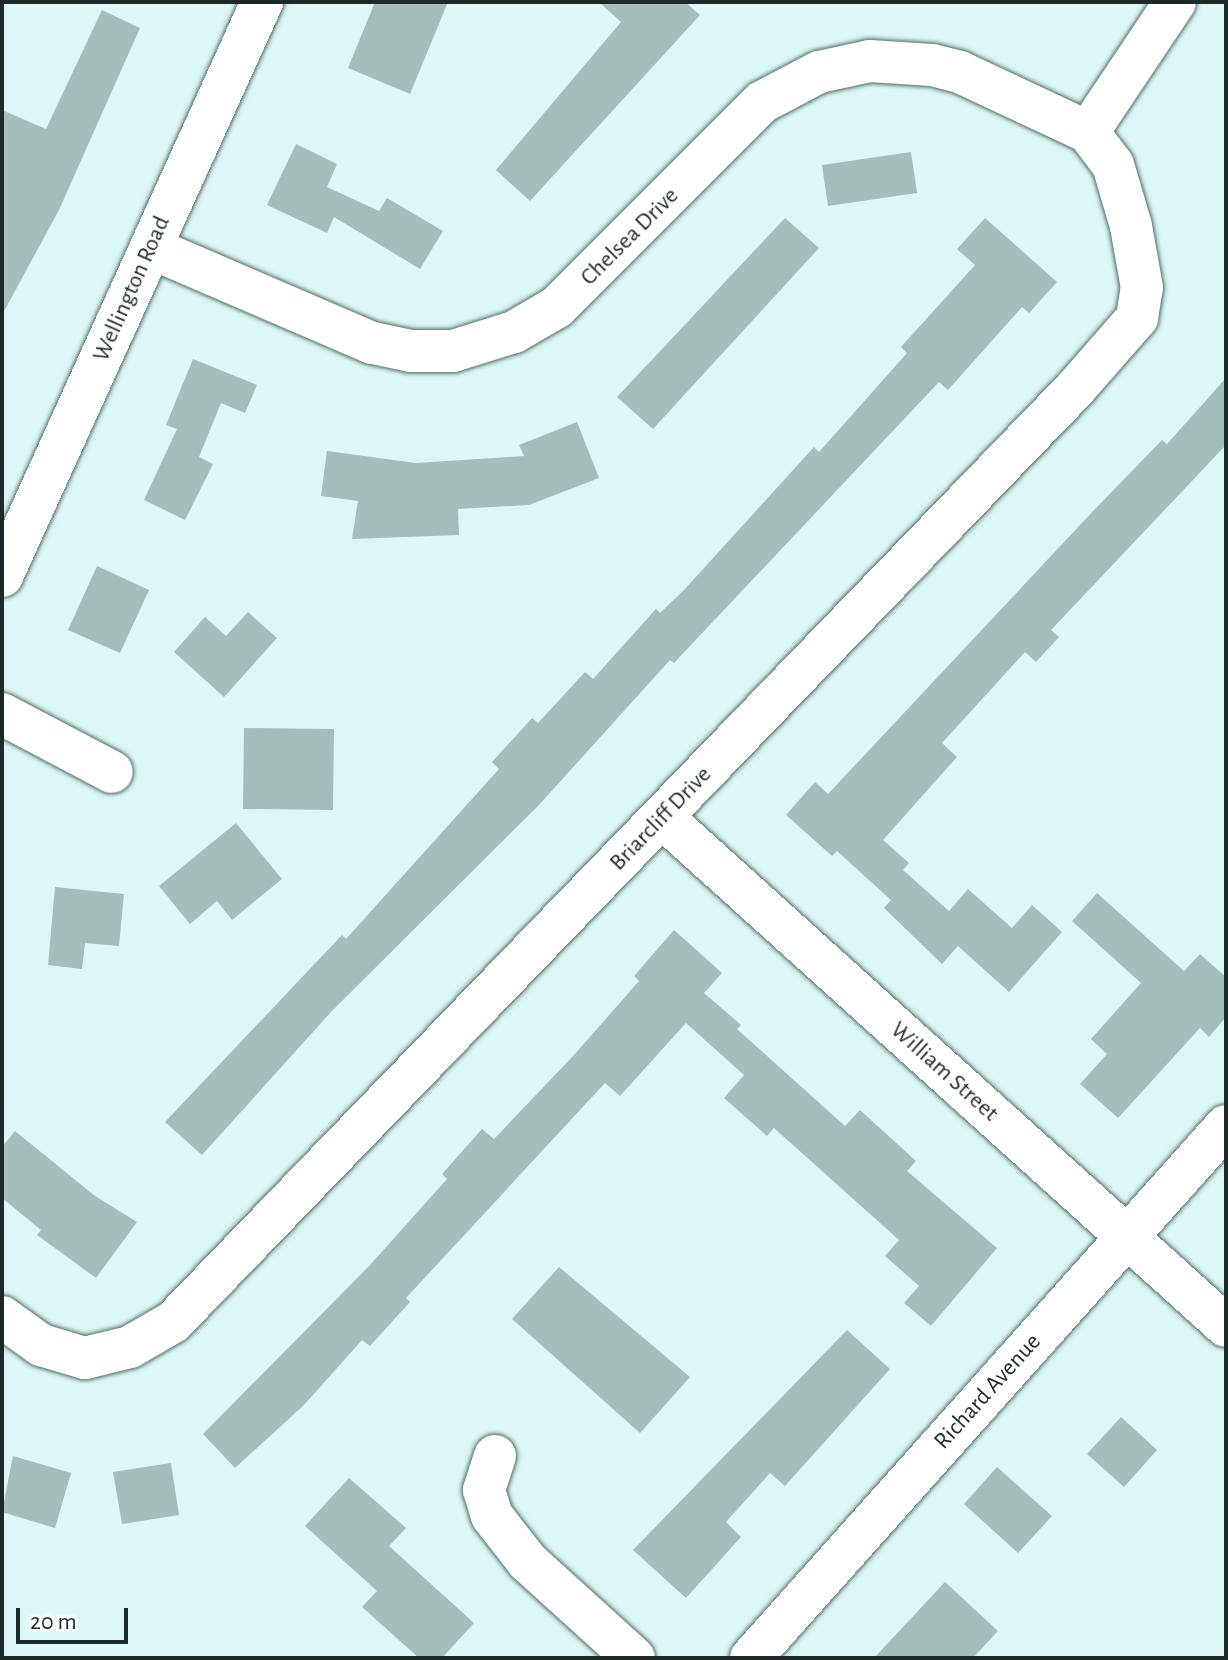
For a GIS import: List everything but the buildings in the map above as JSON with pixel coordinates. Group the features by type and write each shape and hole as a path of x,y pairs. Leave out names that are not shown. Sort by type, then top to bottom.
{"street":[{"name":"Wellington Road","path":"2,576 262,2"},
{"path":"1088,132 1175,2"},
{"name":"Chelsea Drive","path":"151,248 372,343 411,351 453,351 514,332 557,307 762,102 819,72 870,61 932,65 960,72 1088,132"},
{"name":"Briarcliff Drive","path":"2,1317 41,1345 85,1358 130,1347 173,1322 663,818 1137,318 1142,288 1131,226 1113,165 1088,132"},
{"path":"2,714 112,772"},
{"name":"William Street","path":"663,818 1226,1326"},
{"name":"Richard Avenue","path":"751,1658 1226,1126"},
{"path":"495,1456 484,1490 492,1516 528,1562 634,1658"}]}
